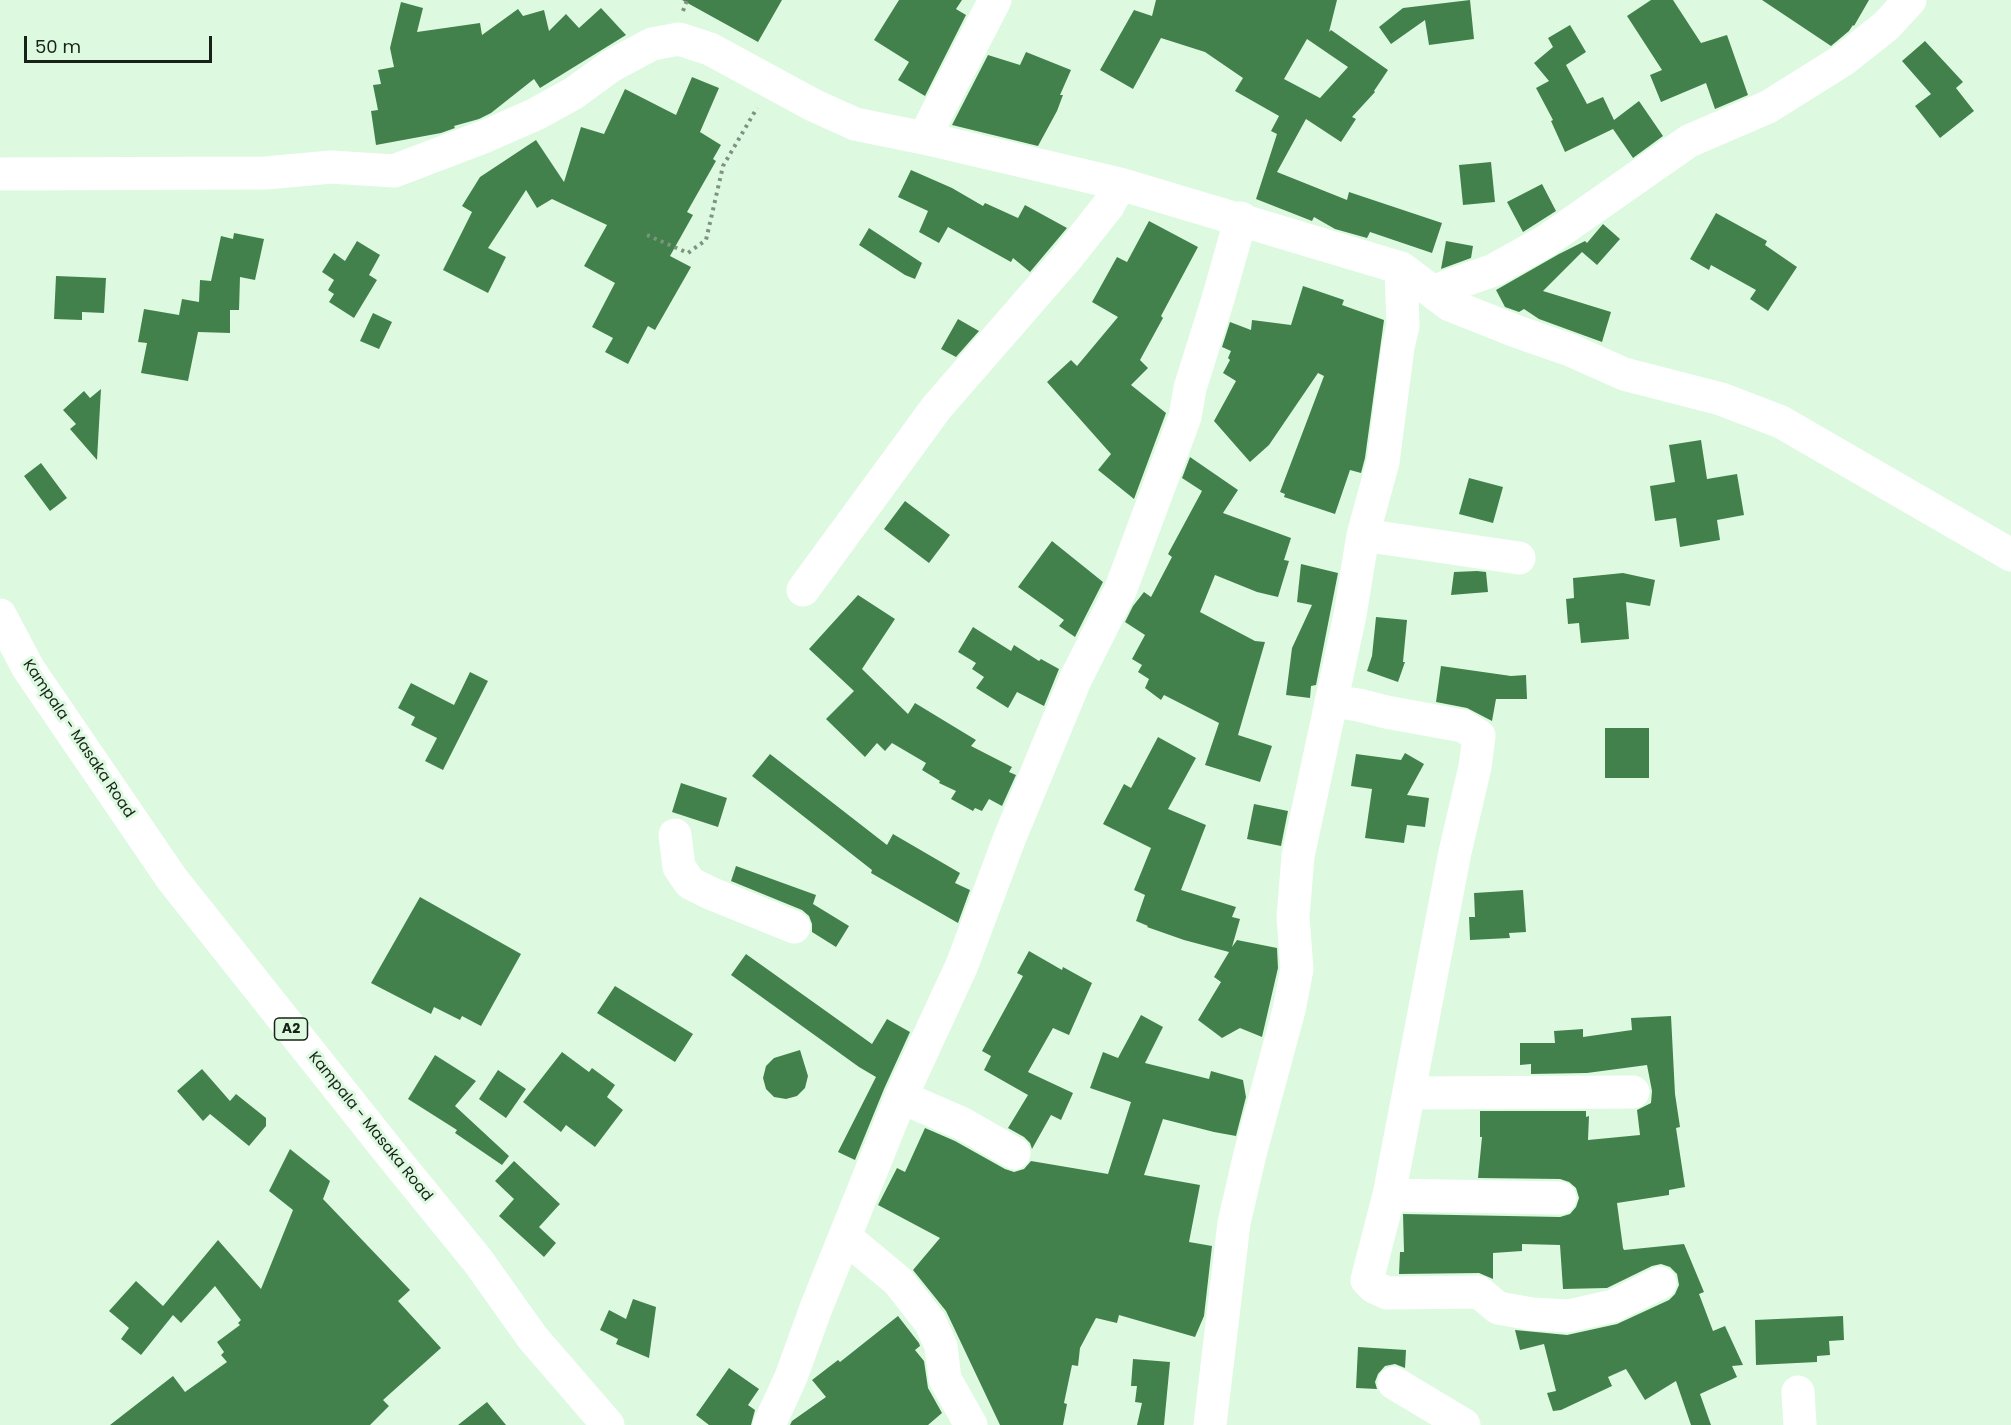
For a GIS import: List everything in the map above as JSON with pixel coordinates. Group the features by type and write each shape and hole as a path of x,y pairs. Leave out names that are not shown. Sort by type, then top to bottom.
{"street":[{"path":"924,138 995,0"},
{"path":"1434,291 1494,270 1546,241 1689,141 1767,108 1843,60 1886,26 1910,0"},
{"path":"0,174 255,173 331,167 394,171 536,114 574,93 611,66 642,49 652,44 679,39 710,49 813,105 855,124 1120,184 1401,268 1450,305 1624,374 1721,399 1781,422 2011,555"},
{"path":"803,590 937,406 1066,259 1108,206 1120,184"},
{"path":"769,1425 791,1377 816,1308 901,1097 962,965 1010,837 1076,678 1120,591 1180,433 1190,388 1240,218"},
{"path":"1210,1425 1234,1224 1250,1154 1289,1010 1297,969 1293,917 1298,856 1350,615 1363,535 1383,462 1398,347 1403,326 1401,268"},
{"path":"1363,535 1519,558"},
{"name":"Kampala - Masaka Road","path":"0,615 28,668 172,879 478,1261 532,1336 608,1425"},
{"path":"1331,701 1463,726 1479,736 1475,767 1455,852 1410,1093 1389,1195 1367,1280 1374,1287 1387,1293 1479,1292 1498,1308 1532,1314 1568,1316 1613,1306 1660,1283"},
{"path":"675,836 679,867 690,883 710,894 794,927"},
{"path":"1410,1093 1633,1092"},
{"path":"901,1097 963,1124 1014,1153"},
{"path":"1389,1195 1560,1198"},
{"path":"845,1237 898,1281 930,1322 941,1346 945,1379 971,1425"},
{"path":"1394,1383 1464,1425"},
{"path":"1798,1392 1800,1425"}],"path":[{"path":"647,235 688,252 706,240 723,166 761,101"}],"building":[{"path":"682,0 782,0 758,42"},
{"path":"899,0 962,0 956,9 966,15 925,96 898,80 909,62 874,40"},
{"path":"1156,0 1337,0 1329,32 1331,30 1388,70 1375,92 1352,117 1356,119 1341,142 1306,119 1277,172 1347,200 1349,192 1442,223 1432,253 1370,232 1367,238 1335,229 1314,217 1312,221 1256,199 1277,134 1271,131 1279,116 1235,91 1243,78 1205,52 1161,38 1133,89 1100,70 1134,10 1152,16","holes":["1307,39 1348,67 1320,98 1284,79"]},
{"path":"1470,0 1474,39 1429,45 1425,20 1391,44 1379,27 1403,8"},
{"path":"1651,0 1673,0 1701,43 1727,35 1748,95 1715,109 1706,83 1661,102 1650,75 1662,70 1627,16"},
{"path":"1762,0 1869,0 1854,26 1831,46"},
{"path":"401,2 423,8 417,32 480,23 482,35 518,9 523,16 544,10 549,31 566,14 579,28 601,8 626,35 540,88 534,79 491,113 479,119 454,126 455,128 441,133 376,145 371,111 378,110 373,85 381,84 378,70 394,67 390,48"},
{"path":"1570,25 1586,52 1566,65 1587,104 1603,97 1614,120 1639,101 1663,136 1633,158 1613,129 1565,152 1551,121 1553,120 1536,88 1549,81 1534,63 1553,47 1548,38"},
{"path":"1925,41 1963,82 1956,88 1974,111 1940,138 1915,106 1931,94 1902,61"},
{"path":"1026,52 1071,70 1060,95 1063,95 1057,111 1038,146 952,125 988,55 1020,65"},
{"path":"692,77 719,88 700,132 721,145 713,159 716,161 687,212 693,215 670,256 691,267 655,330 648,326 628,364 605,352 613,338 592,327 615,283 584,266 607,225 552,199 537,208 526,190 488,248 506,257 488,293 443,270 472,212 462,206 480,177 536,140 564,182 581,127 604,134 625,89 676,115"},
{"path":"1491,162 1495,202 1463,205 1459,165"},
{"path":"911,170 952,188 983,206 985,203 1018,218 1025,205 1067,228 1030,272 1013,258 1011,262 948,227 939,243 919,232 928,211 898,197"},
{"path":"1542,184 1556,211 1523,232 1507,202"},
{"path":"1716,213 1767,241 1765,245 1797,267 1768,311 1750,299 1756,290 1711,265 1709,270 1690,259"},
{"path":"1149,221 1198,247 1140,360 1148,368 1131,385 1166,413 1134,499 1098,470 1111,454 1047,382 1071,360 1077,366 1118,317 1092,302 1117,257 1127,262"},
{"path":"1603,224 1620,239 1597,265 1582,252 1543,291 1611,312 1602,342 1539,319 1524,309 1519,312 1505,307 1496,290 1559,254 1585,241 1587,243"},
{"path":"869,228 922,263 915,279 859,245"},
{"path":"234,233 264,239 255,280 240,277 239,310 230,310 230,333 198,332 188,381 141,373 147,343 138,342 144,309 179,315 182,299 199,302 200,280 211,281 221,236 233,239"},
{"path":"357,241 380,255 369,275 377,280 354,318 329,302 334,294 328,290 334,280 322,272 334,253 345,261"},
{"path":"1446,241 1473,246 1471,258 1441,269"},
{"path":"56,276 106,278 104,313 82,312 82,320 54,319"},
{"path":"1303,286 1344,300 1342,305 1384,320 1365,458 1361,473 1350,470 1335,514 1284,497 1285,494 1280,492 1324,376 1318,373 1269,445 1250,462 1214,421 1236,381 1223,373 1230,360 1228,358 1231,351 1222,347 1230,322 1251,330 1252,320 1291,325"},
{"path":"373,313 392,322 379,349 360,341"},
{"path":"958,319 979,331 956,357 941,349"},
{"path":"101,389 97,460 70,429 76,424 63,410 84,391 90,398"},
{"path":"1701,440 1707,479 1737,474 1744,515 1717,520 1720,540 1680,547 1676,518 1655,521 1650,486 1675,482 1669,445"},
{"path":"1190,457 1238,490 1223,513 1291,538 1284,560 1289,561 1278,597 1257,592 1215,575 1200,612 1255,641 1265,642 1238,735 1272,746 1260,782 1205,765 1219,723 1164,695 1161,700 1145,688 1149,679 1138,672 1142,665 1132,659 1145,635 1125,622 1133,606 1144,592 1151,597 1172,557 1168,554 1202,491 1182,478"},
{"path":"41,463 67,498 50,511 24,476"},
{"path":"1469,478 1503,487 1493,523 1459,514"},
{"path":"905,501 950,535 929,563 884,529"},
{"path":"1052,541 1103,582 1075,637 1059,626 1064,620 1018,587"},
{"path":"1301,564 1338,573 1316,685 1311,686 1310,698 1286,695 1292,648 1312,605 1297,602"},
{"path":"1454,572 1486,572 1488,592 1451,595"},
{"path":"1623,573 1655,580 1650,606 1626,602 1629,639 1581,643 1579,623 1568,624 1566,599 1574,598 1573,578"},
{"path":"858,595 895,619 862,669 908,714 915,703 976,740 971,746 1012,767 1009,772 1016,775 1002,806 989,799 982,811 975,808 973,811 951,799 956,791 939,783 940,781 922,770 926,763 892,743 885,751 877,743 865,757 826,719 854,691 809,649"},
{"path":"1376,617 1407,620 1403,662 1405,662 1398,682 1367,671 1372,656"},
{"path":"973,627 1011,651 1014,645 1039,661 1041,659 1059,669 1044,706 1017,692 1008,708 976,688 984,677 972,669 976,663 958,652"},
{"path":"1441,666 1511,676 1526,675 1527,699 1496,699 1492,721 1467,708 1436,702"},
{"path":"470,672 488,681 443,770 425,761 437,738 411,725 415,717 398,708 411,683 454,705"},
{"path":"1605,728 1649,728 1649,778 1605,778"},
{"path":"1158,737 1196,758 1168,809 1206,825 1181,890 1236,907 1232,917 1240,919 1232,947 1237,940 1277,948 1278,968 1262,1037 1240,1028 1222,1038 1198,1020 1221,982 1214,977 1229,952 1184,940 1136,921 1145,895 1134,890 1151,848 1103,824 1124,784 1131,788"},
{"path":"1405,753 1424,764 1407,795 1429,798 1425,827 1407,825 1404,843 1365,838 1372,789 1351,786 1356,754 1401,760"},
{"path":"770,754 887,845 893,834 960,873 955,883 970,890 958,923 871,873 872,870 752,776"},
{"path":"681,783 727,798 718,827 672,812"},
{"path":"1254,804 1288,811 1281,846 1247,839"},
{"path":"736,866 816,895 813,904 849,926 836,947 812,932 809,916 802,910 731,881"},
{"path":"1523,890 1526,932 1509,933 1510,938 1470,940 1469,917 1475,917 1474,893"},
{"path":"420,897 521,954 481,1026 462,1016 460,1020 434,1007 431,1014 371,983"},
{"path":"1029,951 1062,970 1063,967 1092,983 1069,1035 1053,1028 1028,1072 1073,1093 1061,1120 1051,1115 1032,1149 1024,1137 1008,1128 1028,1095 984,1070 991,1056 982,1051 1023,976 1017,973"},
{"path":"746,954 872,1044 887,1019 910,1032 855,1160 838,1152 876,1077 731,975"},
{"path":"615,986 693,1034 675,1062 597,1013"},
{"path":"1141,1015 1163,1027 1145,1063 1209,1079 1211,1071 1243,1080 1246,1097 1236,1136 1163,1119 1144,1175 1200,1185 1189,1242 1212,1246 1204,1316 1195,1337 1119,1315 1117,1323 1096,1318 1080,1348 1078,1366 1072,1365 1064,1403 1067,1404 1063,1425 1000,1425 946,1311 913,1270 940,1238 878,1205 897,1168 905,1172 925,1128 1014,1172 1024,1169 1031,1161 1108,1174 1131,1102 1090,1088 1103,1052 1118,1058"},
{"path":"1671,1016 1675,1094 1680,1127 1676,1128 1685,1187 1669,1190 1669,1195 1617,1203 1623,1248 1624,1250 1684,1244 1704,1292 1699,1294 1713,1331 1725,1326 1743,1365 1732,1366 1737,1377 1700,1394 1711,1425 1691,1425 1676,1381 1645,1400 1626,1369 1608,1377 1612,1386 1561,1410 1553,1411 1547,1393 1556,1391 1544,1344 1520,1350 1515,1330 1567,1335 1617,1324 1669,1300 1679,1285 1677,1274 1670,1267 1661,1264 1652,1266 1607,1288 1563,1289 1560,1245 1522,1244 1522,1251 1493,1253 1493,1279 1479,1273 1399,1274 1400,1252 1404,1252 1403,1214 1560,1217 1570,1214 1579,1198 1576,1188 1569,1182 1560,1179 1478,1178 1482,1137 1480,1137 1480,1111 1586,1111 1586,1117 1589,1116 1588,1140 1640,1135 1637,1110 1651,1103 1652,1091 1647,1065 1587,1073 1531,1074 1531,1064 1520,1065 1520,1043 1555,1043 1554,1031 1583,1029 1583,1037 1632,1030 1631,1018"},
{"path":"800,1050 808,1076 805,1088 797,1096 786,1099 774,1097 766,1089 763,1078 766,1066 774,1058"},
{"path":"562,1052 589,1072 592,1068 615,1085 607,1097 623,1110 595,1147 566,1125 561,1132 523,1102"},
{"path":"435,1055 476,1081 455,1106 509,1156 502,1165 455,1133 457,1130 408,1099"},
{"path":"202,1069 230,1101 236,1094 266,1118 266,1126 249,1146 210,1114 203,1121 177,1091"},
{"path":"498,1070 526,1089 506,1118 479,1099"},
{"path":"290,1149 330,1181 323,1199 410,1290 398,1301 441,1348 383,1400 389,1406 370,1425 110,1425 173,1376 185,1392 227,1362 221,1355 224,1352 217,1342 240,1325 238,1323 241,1320 215,1286 181,1323 173,1315 141,1355 121,1339 129,1328 109,1311 136,1281 163,1306 218,1240 261,1289 293,1210 269,1191"},
{"path":"514,1161 560,1204 539,1227 556,1243 544,1257 499,1216 514,1199 495,1181"},
{"path":"633,1299 656,1307 649,1358 616,1344 618,1339 600,1330 609,1310 626,1319"},
{"path":"898,1316 919,1343 920,1346 915,1350 924,1361 928,1388 942,1413 928,1425 790,1425 792,1421 826,1397 812,1380 838,1360 840,1362"},
{"path":"1843,1316 1844,1340 1829,1341 1830,1355 1817,1356 1817,1362 1756,1365 1755,1320"},
{"path":"1358,1347 1406,1350 1405,1368 1395,1364 1385,1366 1375,1382 1377,1389 1356,1388"},
{"path":"1133,1359 1170,1362 1164,1425 1137,1425 1142,1403 1135,1402 1137,1386 1131,1386"},
{"path":"729,1368 759,1389 748,1405 755,1410 751,1425 709,1425 696,1415"},
{"path":"487,1402 506,1425 458,1425"}]}
